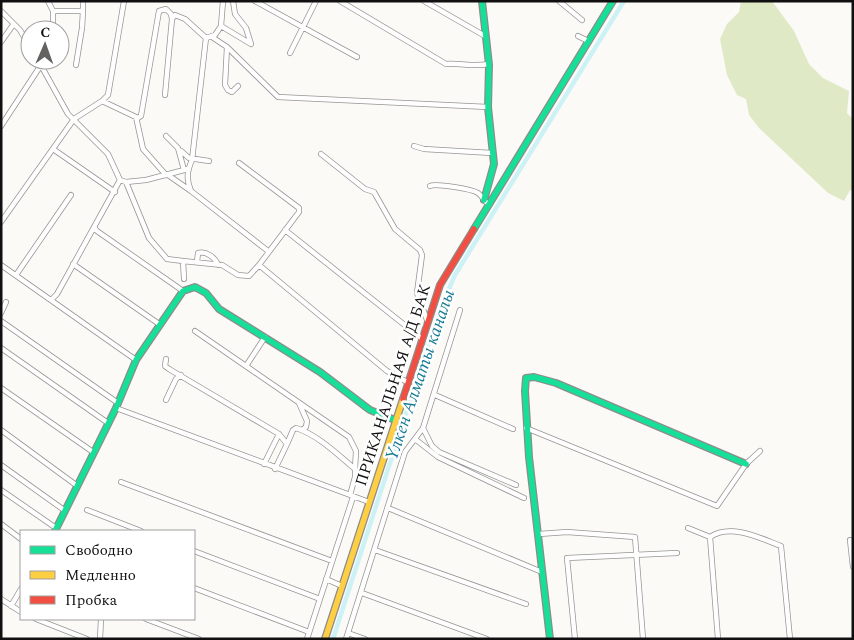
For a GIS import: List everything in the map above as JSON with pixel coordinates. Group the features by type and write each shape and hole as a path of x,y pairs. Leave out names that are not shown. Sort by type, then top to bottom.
{"street":[{"path":"42,1 52,9 82,11"},
{"path":"48,1 52,9 53,20"},
{"path":"76,65 82,28 83,1"},
{"path":"1,222 74,119 108,95 124,1"},
{"path":"206,38 212,36 221,26 223,1"},
{"path":"221,26 251,44 246,28 235,14 234,1"},
{"path":"255,1 357,57"},
{"path":"290,53 316,1"},
{"path":"340,1 446,64 458,63 474,67 489,64"},
{"path":"424,1 485,36"},
{"path":"482,1 489,64 488,107 493,174 487,186 487,202"},
{"path":"559,1 582,20"},
{"name":"ПРИКАНАЛЬНАЯ А/Д БАК","path":"325,639 421,338 440,285 487,202 613,1"},
{"path":"136,118 141,116 159,12 166,9 171,14 172,19 165,95"},
{"path":"1,12 20,30"},
{"path":"172,19 175,15 179,15 206,38"},
{"path":"1,42 13,25"},
{"path":"212,36 227,47 278,97 488,107"},
{"path":"578,36 588,41"},
{"path":"44,70 68,114 108,154 120,180 126,182 167,175 186,170 192,158 206,38"},
{"path":"227,47 225,85 232,92 238,86"},
{"path":"1,126 38,70"},
{"path":"102,101 136,118"},
{"path":"136,118 143,149 167,175 191,191 268,251"},
{"path":"166,136 192,158 209,161"},
{"path":"414,146 424,149 492,153"},
{"path":"178,148 191,191"},
{"path":"53,149 115,192"},
{"path":"321,154 366,189 374,192 395,229 420,250 422,255 417,293 427,320"},
{"path":"126,182 149,238 167,259 218,265 244,276 249,276 299,212 299,208 239,163"},
{"path":"51,300 115,192 120,180"},
{"path":"430,186 433,184 444,185 474,191 487,202"},
{"path":"16,275 71,195"},
{"path":"94,227 96,231 184,291"},
{"path":"285,230 421,338"},
{"path":"197,262 198,253 204,252 214,258 218,265"},
{"path":"184,261 184,279"},
{"path":"73,264 159,324"},
{"path":"1,265 136,360"},
{"path":"259,265 387,371 407,382"},
{"path":"1,490 56,530 76,484 117,406 136,360 159,324 184,291 195,287 206,293 219,309 320,372 370,410 395,420"},
{"path":"1,313 6,302"},
{"path":"346,639 405,452 423,428 460,310"},
{"path":"1,321 117,406 275,469 369,502"},
{"path":"195,331 349,436 356,451 356,477 352,496 307,639"},
{"path":"246,366 265,337"},
{"path":"1,348 108,423"},
{"path":"166,359 165,366 279,434 287,444"},
{"path":"166,400 176,379 181,375"},
{"path":"550,639 526,428 524,381 528,377 556,383 746,464"},
{"path":"1,388 93,452"},
{"path":"435,394 513,429"},
{"path":"298,402 307,421 306,427 302,430"},
{"path":"423,428 432,446 439,452 516,485"},
{"path":"526,428 717,506 746,464 760,451"},
{"path":"1,430 76,484"},
{"path":"275,469 293,430 302,430 355,469"},
{"path":"264,464 279,434"},
{"path":"415,439 438,457 524,498"},
{"path":"1,466 64,510"},
{"path":"121,482 332,561"},
{"path":"388,508 542,572"},
{"path":"87,510 138,530"},
{"path":"1,524 20,537"},
{"path":"688,528 710,537"},
{"path":"710,537 716,532 734,531 781,546 790,639"},
{"path":"539,534 567,532 635,537 644,639"},
{"path":"710,537 718,639"},
{"path":"850,540 853,567"},
{"path":"375,550 526,604"},
{"path":"195,551 320,599"},
{"path":"576,639 567,558 677,553"},
{"path":"326,579 342,586"},
{"path":"195,588 309,632"},
{"path":"11,606 20,591"},
{"path":"362,593 487,639"},
{"path":"1,599 20,611"},
{"path":"39,620 87,639"},
{"path":"100,639 102,620"},
{"path":"149,620 199,639"},
{"path":"348,632 365,639"}],"green space":[{"path":"741,1 772,1 794,31 809,64 823,78 849,91 847,113 853,119 853,192 850,190 844,201 828,193 759,128 749,115 746,99 737,95 727,75 720,39 727,24 739,12"}],"waterway":[{"name":"Үлкен Алматы каналы","path":"333,639 439,312 455,275 624,1"}],"traffic: fast":[{"path":"482,1 489,65 488,107 494,164 484,200"},
{"path":"474,229 613,1"},
{"path":"55,530 116,408 136,360 183,291 195,287 206,293 219,309 320,372 370,410 395,420"},
{"path":"550,639 529,457 526,378 534,377 556,383 746,464"}],"traffic: slow":[{"path":"325,639 403,399"}],"traffic: jam":[{"path":"403,399 440,285 474,229"}]}
